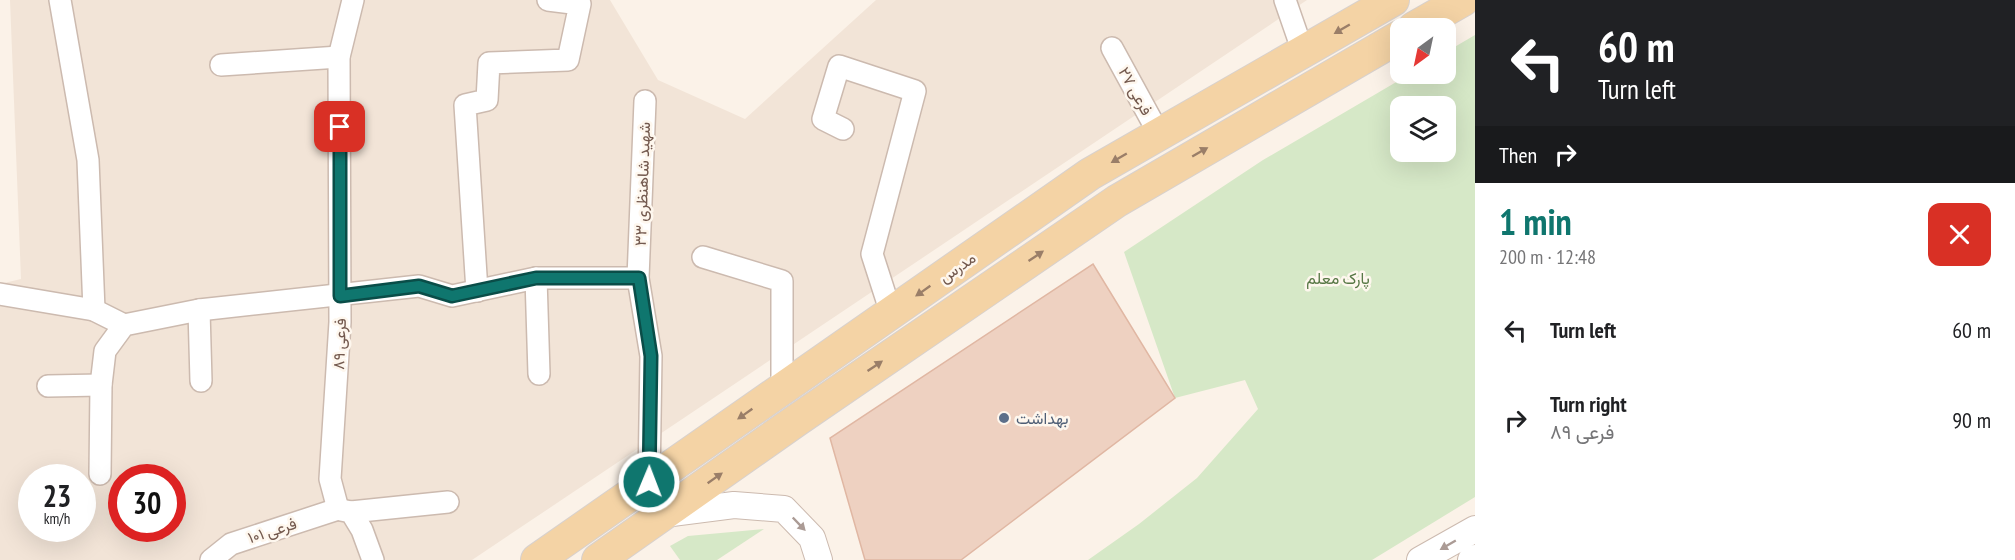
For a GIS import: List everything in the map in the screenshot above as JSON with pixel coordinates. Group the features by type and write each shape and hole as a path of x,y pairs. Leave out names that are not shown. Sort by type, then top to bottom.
{"main road":[{"name":"مدرس","path":"537,560 1089,174 1393,0"},
{"path":"1432,18 1463,0"},
{"path":"598,560 1117,201 1390,42"}],"street":[{"path":"60,0 88,160 94,310"},
{"name":"فرعی ۸۹","path":"353,0 339,57 340,296 338,381 330,479 344,511 362,530 373,560"},
{"path":"477,291 465,105 487,100 489,63 568,60 580,4 548,0"},
{"path":"1286,0 1303,52"},
{"name":"فرعی ۲۷","path":"1112,48 1159,134"},
{"path":"221,65 339,57"},
{"path":"843,129 823,119 839,66 915,92 872,254 891,313"},
{"name":"۳۳ شهید شاهنظری","path":"645,101 639,278 651,356 649,482"},
{"path":"703,256 782,281 782,389"},
{"path":"0,294 94,310 124,325 199,310 419,286 452,296 536,278 639,278"},
{"path":"536,278 539,374"},
{"path":"199,310 201,381"},
{"path":"100,474 101,385 105,351 124,325"},
{"path":"48,386 101,385"},
{"name":"فرعی ۱۰۱","path":"211,560 231,544 344,511 448,502"},
{"path":"664,514 734,505 784,509 812,538 819,560"},
{"path":"1420,560 1475,529"}],"shaded area":[{"path":"10,0 610,0 658,80 745,119 876,0 1307,0 472,560 0,560 0,284 21,279"}],"green space":[{"name":"پارک معلم","path":"1475,35 1475,497 1372,560 1088,560 1139,524 1197,478 1258,409 1245,380 1175,398 1124,252 1263,160 1393,84 1456,84 1456,46"},
{"path":"764,529 717,560 680,560 670,546 688,536"}],"building":[{"name":"بهداشت","path":"1093,264 1175,398 961,560 865,560 830,438"}],"place":[{"name":"بهداشت","path":"1004,418"}],"route":[{"path":"340,127 340,296 419,286 452,296 536,278 639,278 651,356 649,482"}]}
